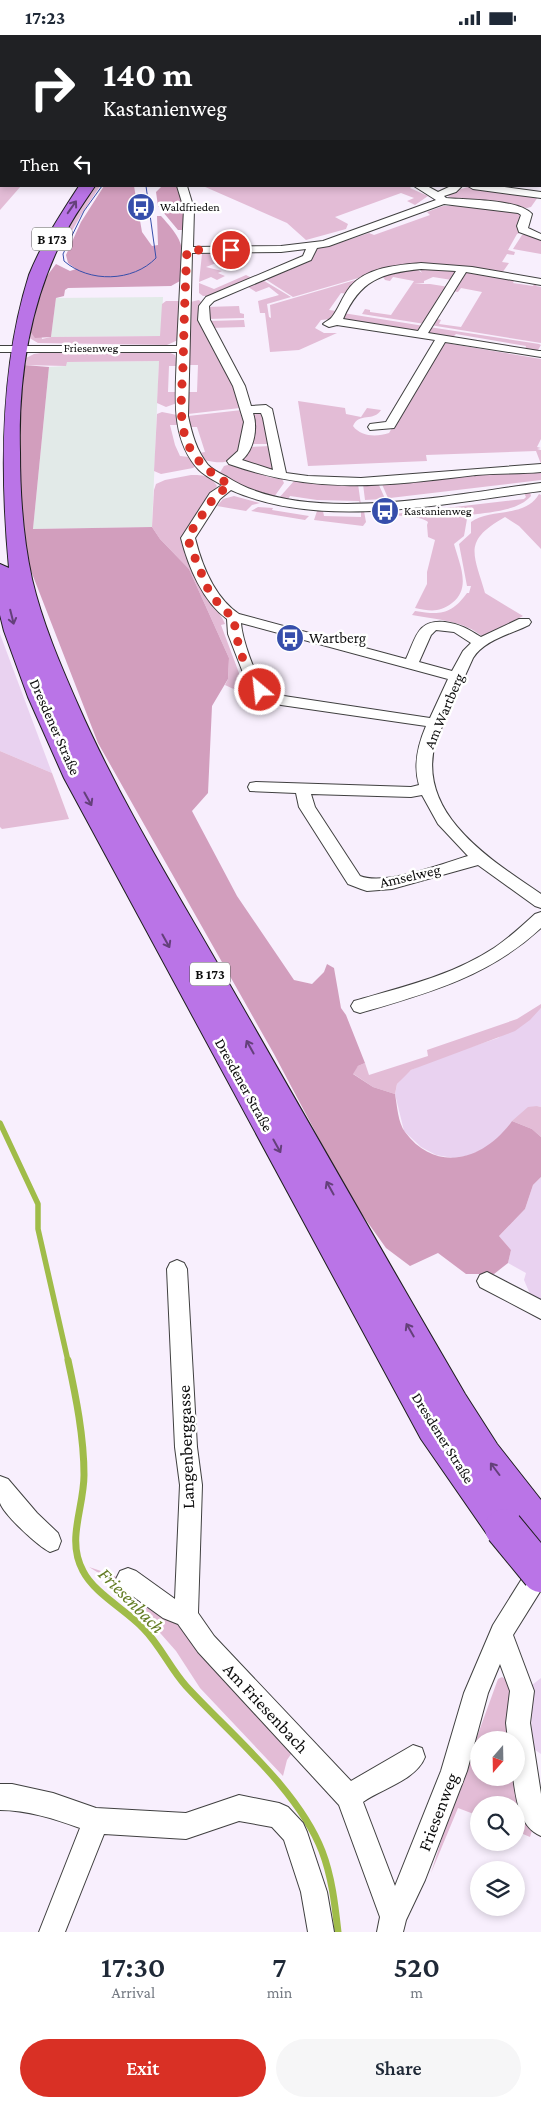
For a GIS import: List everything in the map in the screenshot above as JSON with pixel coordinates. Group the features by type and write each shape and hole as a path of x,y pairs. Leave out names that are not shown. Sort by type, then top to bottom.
{"main road":[{"name":"B 173","path":"53,211 72,187"},
{"name":"B 173","path":"86,187 72,207 39,265 5,349 1,418 4,495 13,547 35,628 60,693 98,771 140,850 416,1339 523,1521"},
{"name":"Dresdener Straße","path":"0,570 15,631 40,697 76,777 433,1428 472,1485 523,1521 541,1573"}],"street":[{"path":"182,187 189,209 182,349 182,416 187,441 206,469 230,485 250,494 278,502 312,507 390,506 541,487"},
{"path":"422,187 440,198 508,208 524,211 527,214"},
{"path":"187,250 281,249 309,247 338,241 440,198 456,187"},
{"path":"481,187 541,195 531,213 527,214 522,226 523,230 530,235 541,237"},
{"path":"184,298 210,299 307,257 312,249 309,247"},
{"path":"540,353 333,323 357,287 377,275 417,266 463,269 541,281"},
{"path":"421,335 463,269"},
{"path":"206,469 233,461 244,452 250,421 239,386 204,320 204,306 210,299"},
{"path":"374,427 390,425 442,338"},
{"name":"Friesenweg","path":"5,349 182,349"},
{"path":"246,410 266,409 272,425 276,464 280,476"},
{"path":"233,461 249,468 280,476 320,481 379,482 483,471 541,468"},
{"path":"230,485 215,496 188,538 208,589 222,609 234,617 458,677"},
{"path":"234,617 235,634 254,683 262,692 281,700 435,723"},
{"name":"Am Wartberg","path":"524,622 472,649 435,723 425,751 423,769 426,789 437,813 450,830 482,859 541,902"},
{"path":"411,665 425,633 433,625 458,627 481,643"},
{"path":"256,787 410,792 426,789"},
{"name":"Amselweg","path":"302,788 307,807 354,880 367,885 392,883 482,859"},
{"path":"360,1006 436,984 472,970 502,953 525,935 541,919"},
{"name":"Langenberggasse","path":"177,1269 186,1447 191,1485 186,1616"},
{"path":"487,1281 541,1310"},
{"path":"0,1486 29,1521 50,1541"},
{"name":"Friesenweg","path":"392,1924 412,1880 454,1771 476,1693 500,1633 541,1569"},
{"path":"128,1579 171,1610 186,1616"},
{"name":"Am Friesenbach","path":"186,1616 206,1644 349,1797 392,1924"},
{"path":"500,1633 522,1691 518,1723 525,1775 533,1811 541,1823"},
{"path":"349,1797 405,1764 413,1757"},
{"path":"0,1797 12,1797 53,1806 96,1821 186,1826 239,1808 279,1816 294,1832 314,1892 321,1932"},
{"path":"52,1932 96,1821"}],"shaded area":[{"path":"0,187 20,187 0,210"},
{"path":"92,187 99,187 65,243 59,243 52,250"},
{"path":"103,187 134,187 142,232 152,246 158,245 157,216 161,216 179,239 182,252 180,281 171,286 68,288 65,290 64,296 56,298 51,337 35,338 29,330 40,285 56,264 70,271 76,269 68,263 66,255 81,222"},
{"path":"161,187 177,187 182,203 183,230 178,230 158,206 156,192"},
{"path":"205,187 411,187 428,196 415,205 407,201 414,198 401,193 335,217 348,224 346,229 306,240 287,223"},
{"path":"468,187 538,197 531,207 527,208 456,200 444,194"},
{"path":"443,206 467,206 518,213 523,216 522,232 517,234 508,250 515,252 514,255 507,254 502,262 509,263 502,273 432,263 403,265 293,297 262,277 311,257 317,248 330,246 369,233 374,235 430,215 427,212"},
{"path":"526,234 541,238 541,254 513,249 522,235"},
{"path":"239,252 243,258 239,260 234,258 227,261 224,260 206,267 222,271 218,273 225,276 217,280 211,277 199,282 202,254"},
{"path":"419,268 453,270 456,273 452,280 433,277 424,281 424,283 414,284 449,287 425,324 362,314 365,309 370,310 370,312 391,315 414,281 393,277 390,281 385,280 382,275 417,269 422,273"},
{"path":"469,272 515,279 513,283 533,286 535,283 538,283 536,286 541,287 541,343 430,325 434,318 441,320 439,324 461,327 482,292 461,288 458,292 451,291 462,274"},
{"path":"246,275 252,278 211,296 203,296 199,293 199,283 214,289"},
{"path":"369,276 348,294 341,293 329,310 336,311 331,319 321,320 315,328 324,333 337,333 299,350 270,352 265,313 260,313 258,301 279,295 269,287 256,292 245,285 261,279 291,297 267,304 269,317 271,318 270,305"},
{"path":"33,294 42,339 51,337 160,336 162,304 166,301 180,301 178,340 167,345 38,343 26,336"},
{"path":"163,297 161,336 51,337 56,298"},
{"path":"199,300 202,303 232,380 240,408 188,414 188,392 197,392 198,365 189,365 190,302"},
{"path":"239,306 240,313 244,314 244,318 206,319 206,307"},
{"path":"343,313 424,326 422,329 415,331 344,320"},
{"path":"244,320 245,327 209,328 209,321"},
{"path":"429,327 541,345 538,350 525,350 526,346 456,334 453,337 431,334 427,330"},
{"path":"446,343 541,359 541,439 537,447 541,448 537,449 541,450 541,464 536,451 426,455 427,461 308,466 298,401 345,408 346,414 361,417 367,408 381,410 375,416 359,419 353,426 356,430 370,435 389,433 442,344"},
{"path":"47,352 168,352 175,355 178,366 169,366 168,392 177,392 177,403 166,407 157,403 159,361 67,362 66,366 24,365 24,359 34,354"},
{"path":"159,361 152,527 33,529 49,367 66,366 66,362"},
{"path":"24,365 49,367 33,529 152,527 160,539 189,569 229,658 228,679 212,706 208,793 192,811 237,896 294,980 312,984 324,972 327,964 334,968 341,1008 346,1015 365,1063 358,1066 353,1074 373,1087 395,1094 398,1114 405,1132 418,1145 431,1154 460,1157 475,1153 501,1134 512,1121 532,1129 541,1137 541,1177 533,1185 525,1209 499,1236 511,1250 508,1263 494,1274 466,1274 438,1253 410,1266 386,1248 351,1199 274,1054 98,743 26,558 19,529 20,391"},
{"path":"242,410 245,415 242,451 225,462 204,460 199,453 205,452 197,427 189,427 188,416"},
{"path":"162,412 177,415 178,425 170,425 175,445 180,456 189,457 196,466 193,468 161,474 154,471 157,414"},
{"path":"262,413 270,444 249,444 251,415"},
{"path":"271,446 276,473 240,461 248,454 249,447"},
{"path":"231,464 269,477 282,479 284,483 274,497 252,491 219,474 224,466"},
{"path":"528,464 541,464 541,467 530,468"},
{"path":"541,470 541,480 390,498 388,498 381,482 483,473"},
{"path":"191,475 206,476 217,486 185,532 186,548 199,584 225,624 221,625 242,681 246,681 249,687 243,690 225,685 228,679 229,658 189,569 160,539 152,527 156,484 165,480"},
{"path":"294,481 358,484 361,505 359,501 317,500 290,496 287,501 278,499"},
{"path":"378,483 387,503 385,504 383,499 365,500 363,484"},
{"path":"530,492 531,496 519,505 503,510 471,515 467,519 464,536 454,544 461,567 463,583 458,597 452,603 439,610 415,608 427,584 427,572 435,540 428,537 428,522 411,517 377,516 383,510 392,510 394,514 524,499 526,497 524,493"},
{"path":"539,494 541,495 541,549 519,526 505,517 482,533 475,549 477,567 485,593 523,616 483,637 468,627 459,624 412,615 415,611 444,612 456,606 469,593 471,586 467,586 459,544 471,533 471,522 488,515 526,507"},
{"path":"234,496 260,503 252,505 246,511 217,506 223,499"},
{"path":"258,507 273,508 272,510 309,516 305,520 251,511"},
{"path":"317,511 323,511 324,516 361,517 361,511 364,511 366,522 363,526 314,520"},
{"path":"0,634 52,773 0,751"},
{"path":"0,751 52,773 69,819 2,829 0,827"},
{"path":"541,1004 541,1008 530,1020 515,1031 411,1070 397,1084 395,1094 373,1087 352,1073 358,1066 365,1063 369,1075 428,1056 427,1050 517,1019"},
{"path":"541,1008 541,1107 537,1106 512,1121 503,1133 489,1146 471,1155 453,1158 436,1155 421,1147 404,1131 395,1094 397,1084 404,1076 411,1070 438,1058 498,1038"},
{"path":"528,1107 541,1107 541,1137 532,1129 512,1121"},
{"path":"541,1177 541,1300 530,1294 524,1280 526,1273 508,1263 511,1250 499,1236 525,1209 533,1185"},
{"path":"89,1567 113,1575 124,1582 159,1607 186,1631 294,1750 287,1760 283,1776 200,1688 176,1651 146,1617 118,1590 118,1585"},
{"path":"502,1677 512,1689 515,1705 513,1731 479,1731 498,1679"},
{"path":"541,1678 541,1754 531,1747 532,1685"},
{"path":"470,1756 470,1786 518,1786 522,1796 470,1796 470,1813 458,1808 431,1873"},
{"path":"525,1802 534,1824 530,1837 525,1835"}],"waterway":[{"name":"Friesenbach","path":"0,1123 38,1204 38,1229 68,1361"},
{"name":"Friesenbach","path":"68,1360 83,1446 84,1475 76,1536 78,1559 83,1571 102,1594 136,1621 149,1635 186,1686 262,1763 297,1806 311,1828 322,1851 333,1891 338,1932"}],"tram line":[{"path":"101,187 84,211 63,254 64,261 74,268 98,276 111,277 135,272 156,258 146,187"}],"place":[{"name":"Waldfrieden","path":"141,207"},
{"name":"Kastanienweg","path":"385,511"},
{"name":"Wartberg","path":"290,638"}],"route":[{"path":"231,250 187,250 182,349 182,416 187,441 193,454 204,468 230,485 215,496 188,538 208,589 222,609 234,617 235,634 254,683 260,690"}]}
